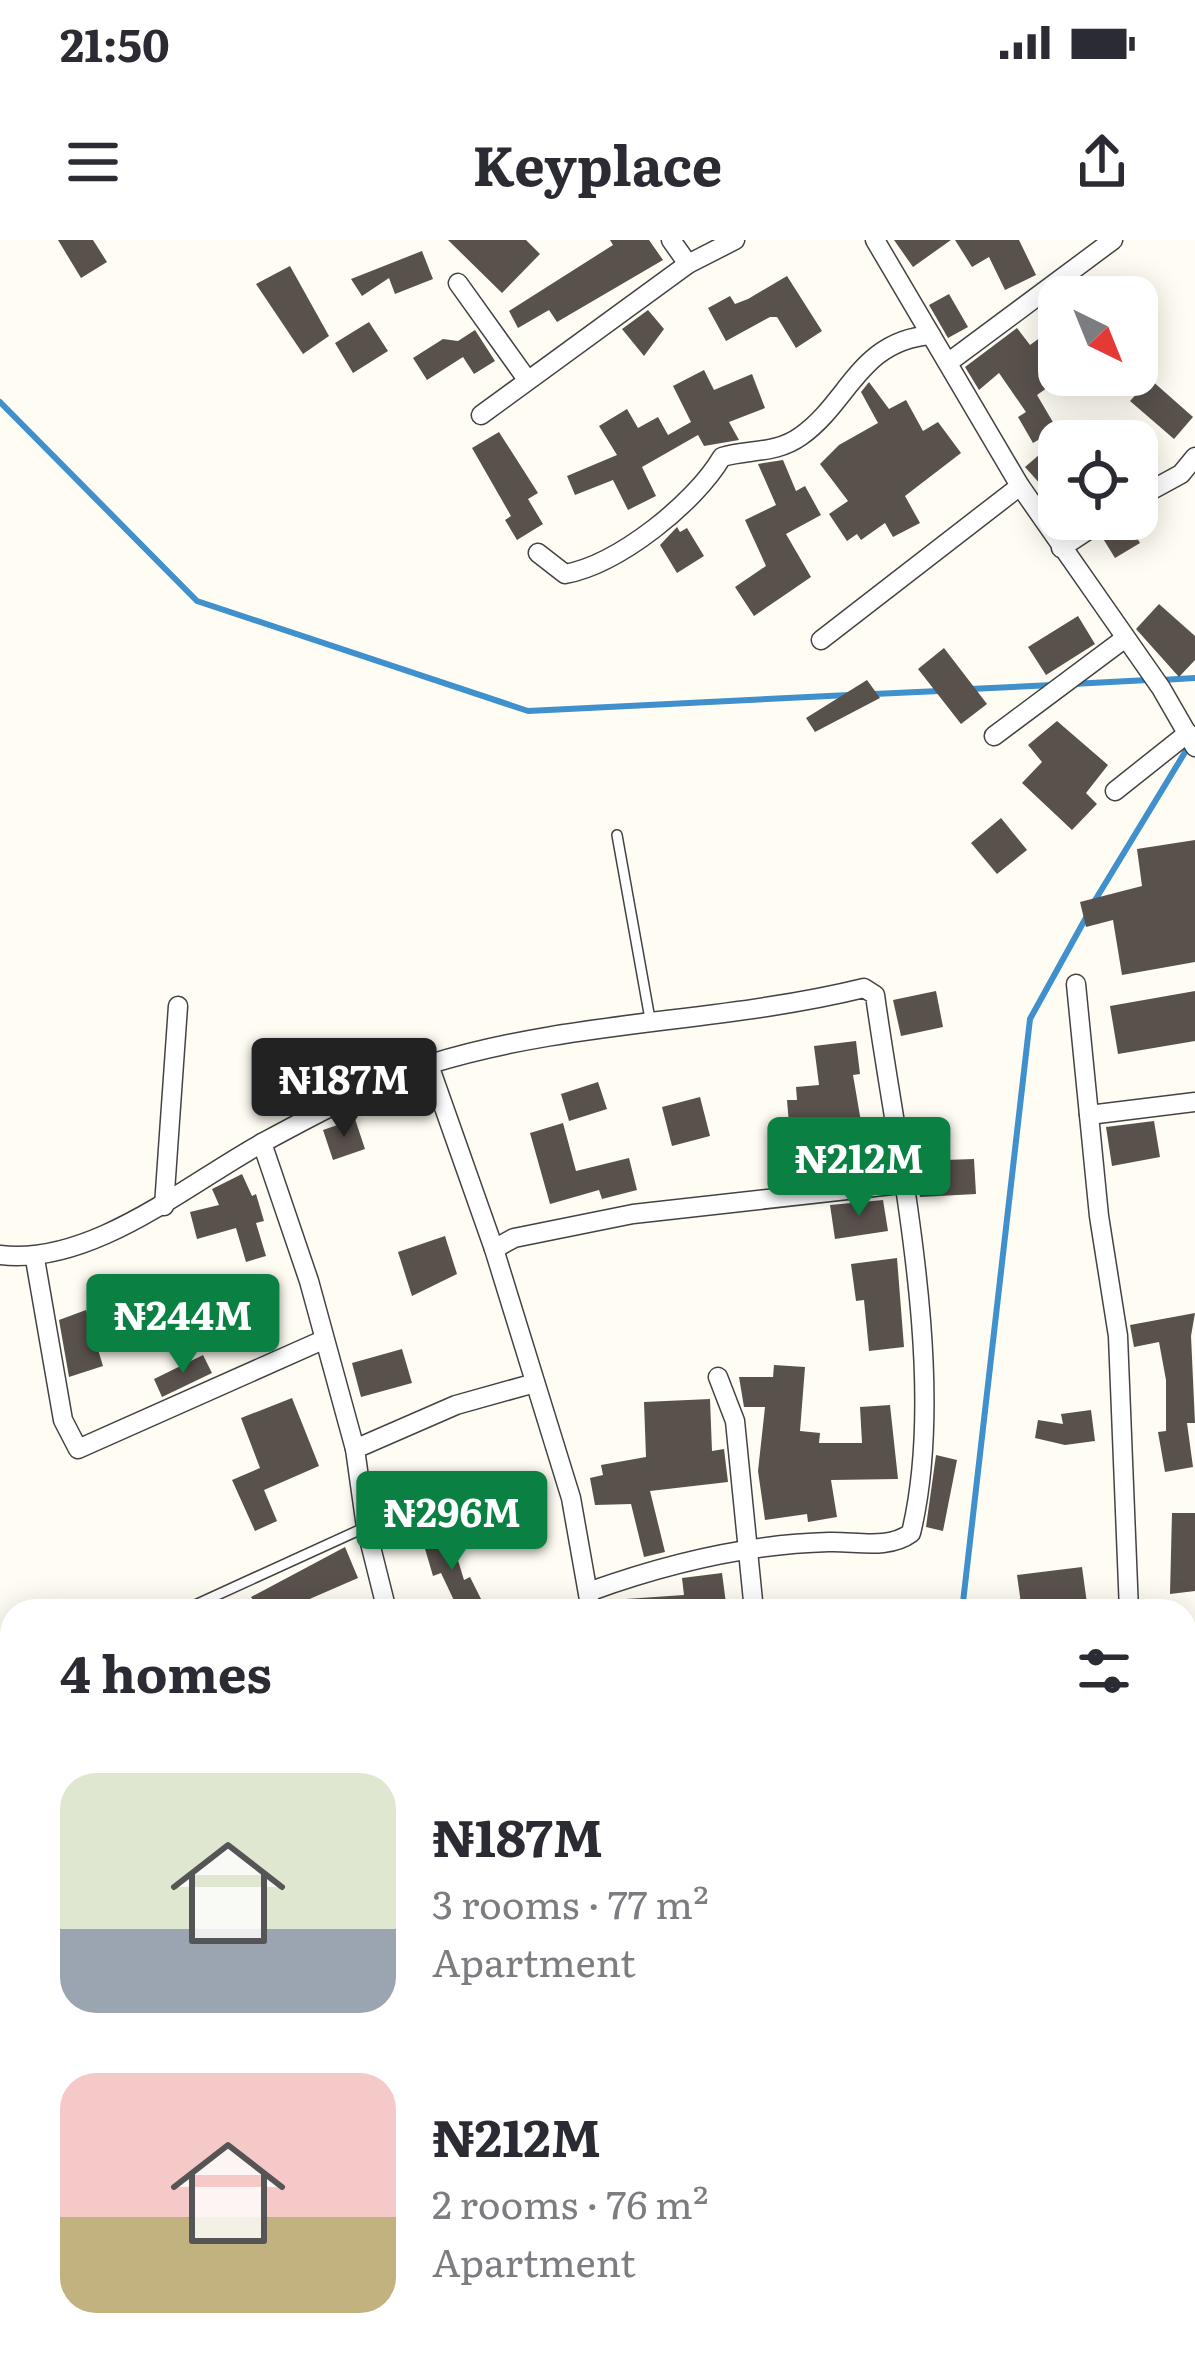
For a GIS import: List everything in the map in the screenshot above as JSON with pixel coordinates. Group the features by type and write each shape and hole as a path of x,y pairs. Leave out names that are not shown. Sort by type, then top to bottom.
{"street":[{"path":"670,240 688,264"},
{"path":"481,415 688,264 735,240"},
{"path":"875,240 1020,486 1192,740 1115,791"},
{"path":"949,362 1113,240"},
{"path":"458,284 526,378"},
{"path":"538,553 566,574 593,569 621,555 704,488 722,457 747,449 777,451 805,434 846,381 880,352 911,337 931,335"},
{"path":"1158,487 1181,474 1195,457"},
{"path":"821,640 1020,486"},
{"path":"1060,548 1072,540"},
{"path":"994,736 1124,639"},
{"path":"1076,984 1118,1336 1129,1599"},
{"path":"0,1255 35,1259 164,1206 262,1143 429,1065 650,1019 864,988 875,995 919,1315 922,1441 910,1534 898,1543 831,1541 669,1565 595,1599"},
{"path":"164,1206 178,1006"},
{"path":"429,1065 494,1249 571,1498 591,1599"},
{"path":"1089,1115 1195,1102"},
{"path":"262,1143 355,1449 366,1527 384,1599"},
{"path":"494,1249 538,1233 688,1205 901,1184"},
{"path":"35,1259 63,1420 79,1449 323,1340"},
{"path":"718,1377 735,1421 753,1599"},
{"path":"355,1449 457,1405 536,1383"}],"lane":[{"path":"617,835 650,1019"},
{"path":"208,1599 366,1527"}],"building":[{"path":"58,240 93,240 107,262 81,278"},
{"path":"448,240 526,240 540,254 502,293"},
{"path":"610,240 649,240 663,260 557,322 549,310 518,328 509,311 613,245"},
{"path":"894,240 951,240 913,267"},
{"path":"955,240 1019,240 1036,275 1005,290 989,257 972,267"},
{"path":"422,251 433,279 395,294 389,278 362,296 351,279"},
{"path":"290,266 329,336 303,354 256,284"},
{"path":"787,276 822,331 796,348 777,317 770,317 726,341 708,308 730,296 735,304 748,299"},
{"path":"949,294 968,327 948,338 929,305"},
{"path":"648,310 664,329 644,356 622,329"},
{"path":"369,322 388,351 353,373 335,343"},
{"path":"1017,328 1030,345 1038,339 1037,395 1052,420 1038,420 1038,440 1033,443 1018,417 1026,412 999,373 979,390 965,367"},
{"path":"475,330 495,361 474,374 463,357 427,380 413,358 443,339 458,341"},
{"path":"704,370 714,390 752,374 765,408 729,422 739,440 704,446 698,435 642,467 656,496 628,510 613,480 575,495 567,476 617,455 599,426 627,409 638,428 658,417 668,435 691,422 673,386"},
{"path":"869,382 889,409 906,400 923,431 938,422 961,453 905,496 920,523 893,537 885,523 861,540 857,534 847,541 829,514 848,501 820,464 839,445 878,423 861,392"},
{"path":"1158,386 1193,417 1174,439 1158,420 1130,401 1135,396 1158,396"},
{"path":"499,432 538,493 528,499 543,524 517,540 505,520 511,516 472,448"},
{"path":"1038,456 1038,482 1025,467"},
{"path":"783,460 796,491 805,486 821,515 786,534 811,577 754,616 735,587 766,566 745,520 776,505 758,464"},
{"path":"677,527 680,532 687,528 704,556 677,573 660,545"},
{"path":"1104,540 1138,540 1140,543 1115,558"},
{"path":"1159,604 1195,636 1195,660 1179,677 1136,629"},
{"path":"1078,616 1095,644 1046,675 1028,647"},
{"path":"944,648 987,704 961,724 918,669"},
{"path":"867,680 880,698 815,732 806,718"},
{"path":"1057,721 1108,765 1086,793 1097,804 1072,830 1022,783 1042,762 1028,745"},
{"path":"1001,818 1027,850 997,874 971,843"},
{"path":"1195,840 1195,962 1122,975 1113,920 1086,927 1080,902 1142,886 1137,849"},
{"path":"936,991 943,1027 901,1036 893,1000"},
{"path":"1195,991 1195,1041 1118,1054 1110,1006"},
{"path":"856,1041 860,1074 853,1075 866,1151 790,1171 781,1125 789,1124 787,1100 797,1100 796,1087 819,1085 814,1046"},
{"path":"598,1082 607,1109 569,1121 561,1094"},
{"path":"700,1097 710,1136 672,1146 662,1107"},
{"path":"355,1119 365,1149 333,1160 323,1130"},
{"path":"1154,1121 1160,1157 1112,1166 1106,1127"},
{"path":"563,1123 576,1171 629,1158 637,1190 602,1199 599,1190 550,1204 530,1133"},
{"path":"974,1159 976,1194 920,1197 915,1161"},
{"path":"242,1174 252,1196 256,1194 264,1221 256,1223 266,1256 246,1262 236,1228 197,1239 190,1212 219,1205 212,1189"},
{"path":"883,1200 888,1231 835,1239 830,1205"},
{"path":"445,1236 457,1274 412,1296 398,1252"},
{"path":"897,1258 904,1347 869,1351 864,1300 856,1301 851,1264"},
{"path":"86,1310 103,1366 69,1377 59,1320"},
{"path":"1195,1313 1191,1336 1195,1423 1187,1423 1193,1467 1165,1472 1158,1432 1166,1431 1166,1380 1159,1342 1134,1347 1130,1325"},
{"path":"402,1349 412,1383 361,1397 352,1363"},
{"path":"203,1355 212,1373 162,1397 154,1379"},
{"path":"774,1365 805,1367 800,1431 820,1433 819,1443 862,1443 860,1407 890,1405 898,1479 831,1480 837,1517 808,1522 807,1514 765,1520 758,1471 765,1407 744,1407 739,1377 773,1377"},
{"path":"292,1398 319,1466 264,1490 277,1521 255,1531 232,1480 260,1468 241,1418"},
{"path":"710,1399 712,1451 724,1449 728,1482 650,1491 665,1552 644,1557 631,1504 595,1505 590,1478 603,1475 601,1465 646,1457 644,1402"},
{"path":"1091,1410 1095,1441 1065,1445 1035,1438 1038,1420 1063,1424 1061,1414"},
{"path":"936,1455 957,1460 943,1531 926,1527"},
{"path":"1172,1513 1195,1513 1195,1591 1170,1594"},
{"path":"450,1534 464,1580 470,1577 481,1599 453,1599 441,1573 433,1576 423,1542"},
{"path":"345,1547 358,1578 310,1599 251,1597"},
{"path":"1082,1567 1086,1599 1020,1599 1017,1575"},
{"path":"722,1573 725,1599 626,1599 684,1595 682,1578"}],"waterway":[{"path":"0,402 197,601 528,711 849,695"},
{"path":"1162,680 1195,678"},
{"path":"1072,684 1148,680"},
{"path":"970,689 1053,685"},
{"path":"874,694 939,691"},
{"path":"1094,902 1190,744"},
{"path":"963,1599 1030,1019 1088,914"}]}
